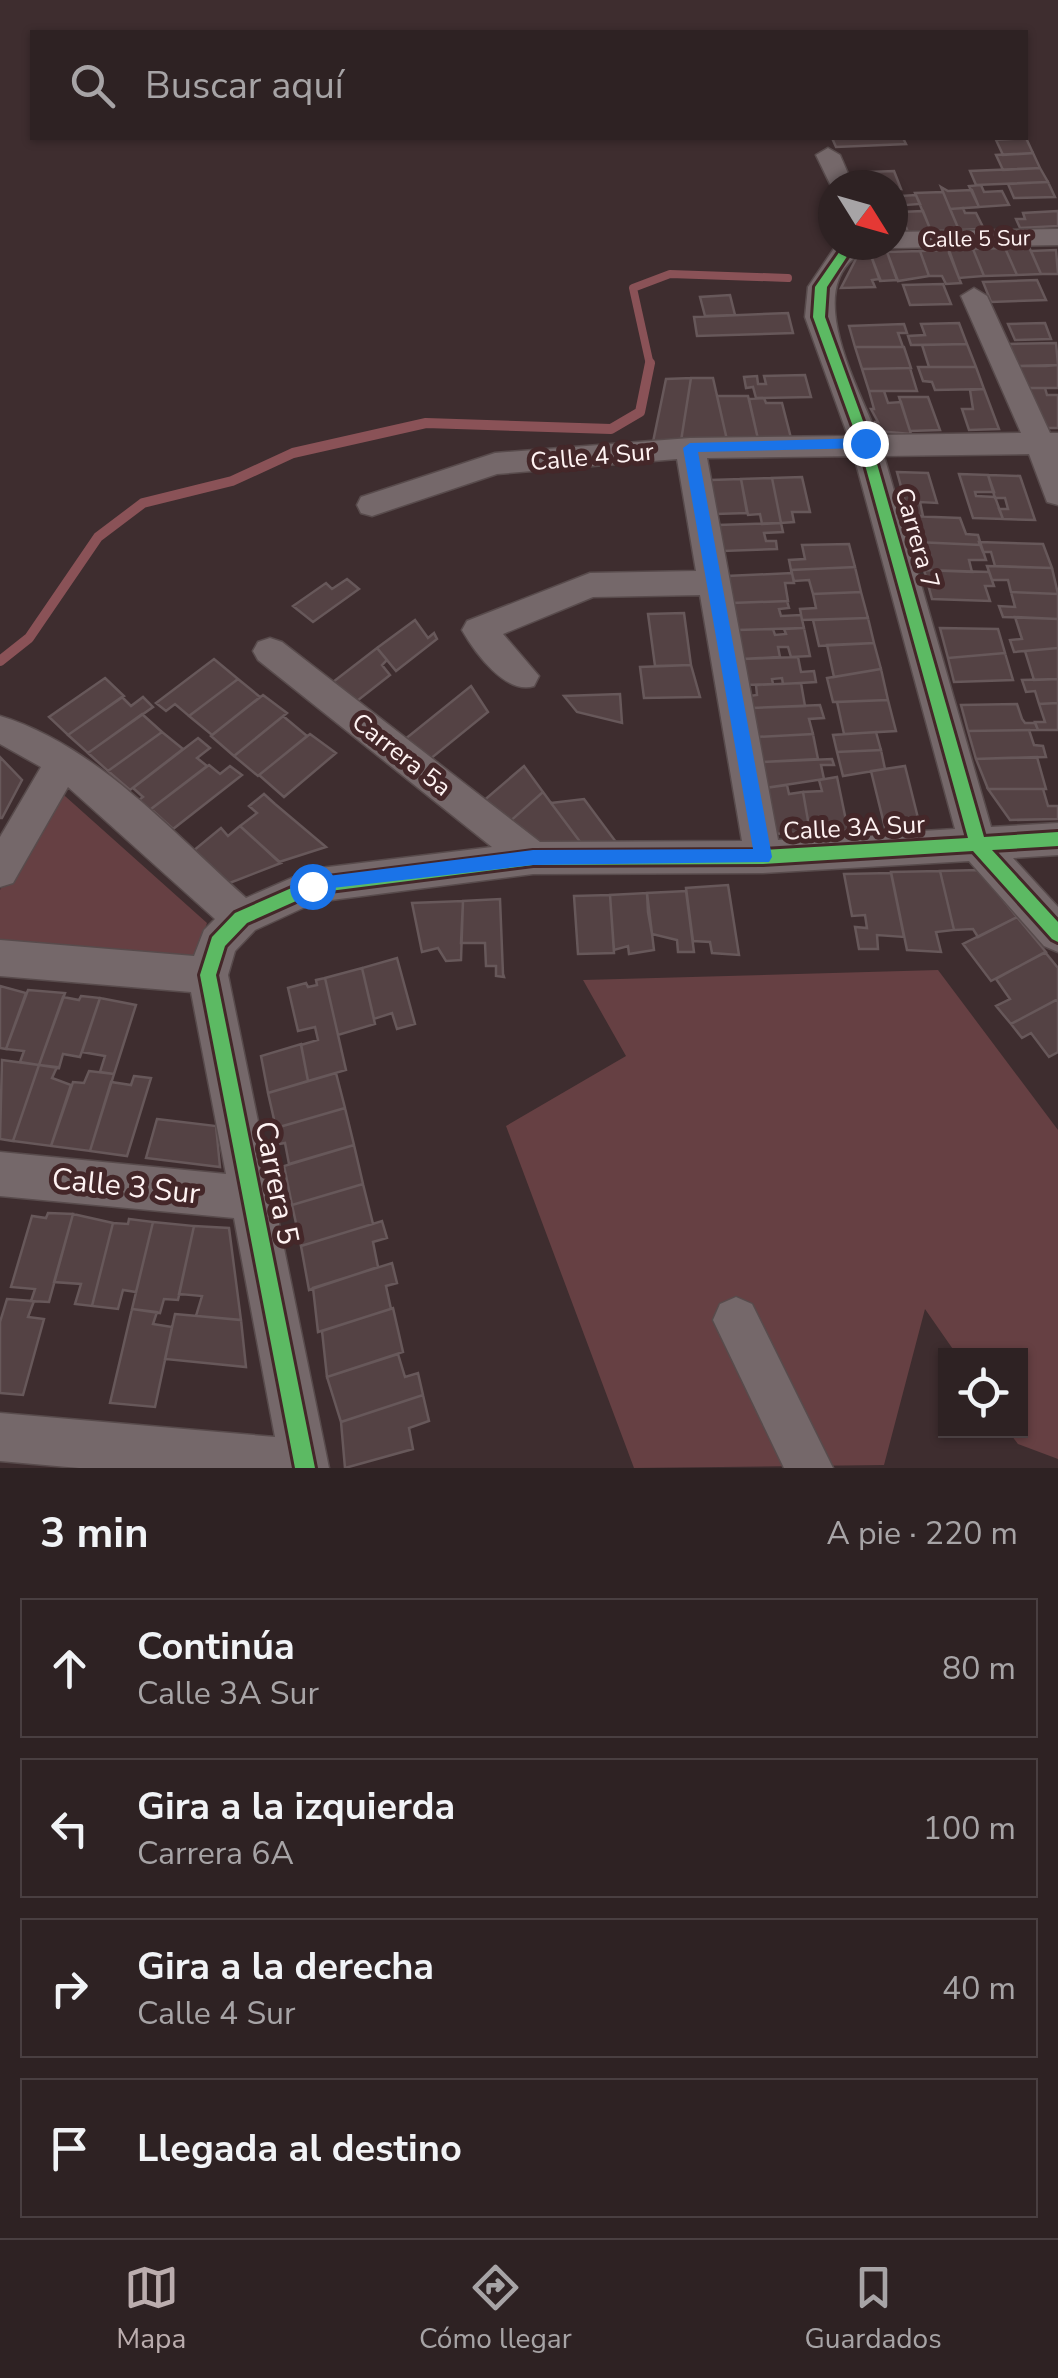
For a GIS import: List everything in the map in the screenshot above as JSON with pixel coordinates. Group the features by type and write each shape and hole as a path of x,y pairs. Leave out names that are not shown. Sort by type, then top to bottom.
{"street":[{"path":"828,155 834,170"},
{"name":"Calle 5 Sur","path":"908,240 1058,237"},
{"name":"Carrera 7","path":"848,260 821,287 820,317 865,443 978,845"},
{"path":"974,296 1049,443 1058,494"},
{"name":"Calle 4 Sur","path":"372,505 495,464 690,448 1049,443"},
{"path":"690,448 763,857"},
{"path":"522,676 479,630 590,585 716,583"},
{"name":"Carrera 5a","path":"270,651 533,858"},
{"path":"0,730 11,730 63,762 241,918 218,942 208,975 0,958"},
{"path":"0,870 63,762"},
{"name":"Calle 3A Sur","path":"241,918 312,886 533,858 763,857 1058,839"},
{"path":"978,845 1058,934"},
{"name":"Carrera 5","path":"208,975 304,1466"},
{"name":"Calle 3 Sur","path":"0,1174 252,1198"},
{"path":"736,1320 809,1468"},
{"path":"0,1437 304,1466"}],"shaded area":[{"path":"56,788 207,923 193,965 0,947 0,890"},
{"path":"938,970 1058,1130 1058,1459 1018,1444 1013,1438 1028,1438 1028,1348 952,1348 925,1309 884,1465 634,1468 506,1126 626,1056 583,980"}],"building":[{"path":"833,140 904,140 906,144 836,147"},
{"path":"996,140 1027,140 1033,153 1003,155"},
{"path":"1033,153 1040,168 1003,170 996,155"},
{"path":"1040,168 1048,182 976,185 970,171"},
{"path":"1048,182 1055,197 1014,198 1008,184"},
{"path":"981,185 984,192 1002,191 1009,205 979,207 969,186"},
{"path":"941,187 948,191 972,190 979,207 950,209"},
{"path":"943,192 959,230 931,231 915,193"},
{"path":"916,195 920,204 908,205 908,196"},
{"path":"963,208 965,213 976,213 984,229 959,230 950,209"},
{"path":"923,211 931,231 908,232 908,212"},
{"path":"1058,211 1058,226 1020,228 1016,219 1025,219 1023,213"},
{"path":"1029,247 1041,274 1017,275 1005,248"},
{"path":"1005,248 1017,275 984,276 973,249"},
{"path":"973,249 984,276 959,278 949,250"},
{"path":"949,250 961,283 946,284 942,276 929,276 920,251"},
{"path":"1056,250 1058,274 1041,274 1031,251"},
{"path":"908,251 920,251 929,276 898,281 890,260 908,260"},
{"path":"855,260 873,260 880,279 872,280 875,287 841,288"},
{"path":"872,260 890,260 897,280 880,281"},
{"path":"1037,280 1046,300 991,302 983,282"},
{"path":"943,284 951,304 910,305 903,285"},
{"path":"730,295 735,315 705,316 700,297"},
{"path":"788,313 793,333 697,336 694,317"},
{"path":"959,323 967,344 911,345 908,336 925,335 921,324"},
{"path":"1045,323 1051,339 1015,340 1008,324"},
{"path":"904,324 907,333 898,333 903,347 855,347 849,326"},
{"path":"1056,343 1058,365 1046,366 1018,366 1009,344"},
{"path":"967,344 976,367 929,367 922,345"},
{"path":"855,347 904,347 911,368 862,369"},
{"path":"1058,365 1058,388 1027,388 1018,366"},
{"path":"918,367 976,367 984,389 935,390 932,382 923,381"},
{"path":"910,368 917,391 869,391 862,369"},
{"path":"805,375 811,397 756,398 753,387 746,388 744,377 757,376 758,384 766,384 764,376"},
{"path":"691,378 713,378 727,440 681,441"},
{"path":"691,378 681,441 653,442 666,379"},
{"path":"1027,388 1045,388 1047,395 1058,395 1058,428 1044,428"},
{"path":"984,389 999,429 969,430 962,409 973,409 970,390"},
{"path":"869,391 884,391 888,403 901,402 911,434 877,431"},
{"path":"717,396 748,396 758,439 727,440"},
{"path":"899,397 928,397 940,430 910,431"},
{"path":"764,398 766,403 782,403 791,438 758,439 749,399"},
{"path":"897,472 928,473 937,503 920,502 923,516 909,516"},
{"path":"959,474 988,475 994,492 975,492 976,496 995,497 1003,519 973,518"},
{"path":"988,475 1020,476 1035,520 1003,519 999,509 1008,509 1005,498 995,498"},
{"path":"802,477 810,512 792,512 794,522 781,523 772,478"},
{"path":"772,478 781,523 762,524 760,514 748,515 741,479"},
{"path":"741,479 747,513 716,514 711,480"},
{"path":"909,516 960,518 966,534 978,535 981,545 916,542"},
{"path":"781,523 783,532 764,533 766,541 776,541 777,549 723,551 718,525"},
{"path":"916,542 981,545 986,560 969,560 972,572 924,570"},
{"path":"979,542 1043,544 1052,568 995,566 991,552 983,552"},
{"path":"849,544 855,567 791,570 789,560 805,559 802,545"},
{"path":"987,566 1052,568 1058,594 1011,592 1008,580 992,580"},
{"path":"855,567 861,592 813,594 809,580 794,581 791,570"},
{"path":"924,570 989,572 994,586 985,586 990,601 932,599"},
{"path":"792,573 794,583 785,583 788,601 732,603 727,576"},
{"path":"347,579 359,589 313,622 293,606 326,583 332,589"},
{"path":"861,592 868,618 802,620 800,609 816,608 813,594"},
{"path":"1011,592 1058,594 1058,619 1003,617 999,606 1015,607"},
{"path":"787,601 789,608 779,609 781,616 801,615 804,628 737,630 732,603"},
{"path":"684,613 691,665 655,666 648,614"},
{"path":"1015,617 1058,619 1058,648 1014,652 1010,640 1022,639"},
{"path":"868,618 874,643 819,646 813,620"},
{"path":"415,620 428,638 434,633 437,639 396,671 377,648"},
{"path":"804,628 810,656 791,657 788,647 778,647 780,657 742,659 737,630 773,629 775,635 786,634 784,629"},
{"path":"940,628 998,629 1005,653 948,658"},
{"path":"874,643 881,669 834,677 827,645"},
{"path":"377,648 387,660 382,665 390,675 357,701 333,682"},
{"path":"1058,648 1058,679 1034,680 1025,651"},
{"path":"1005,653 1013,680 954,682 948,658"},
{"path":"798,657 801,672 814,671 816,682 783,684 782,678 772,679 773,684 747,685 742,659"},
{"path":"214,659 238,679 189,716 175,704 166,711 156,703"},
{"path":"691,665 700,697 644,698 640,667"},
{"path":"881,669 888,700 833,702 827,678"},
{"path":"105,678 124,696 68,735 49,717"},
{"path":"238,679 260,697 212,735 189,716"},
{"path":"1058,679 1058,703 1039,704 1035,691 1026,692 1022,680"},
{"path":"801,683 805,706 752,708 749,696 757,695 756,685"},
{"path":"471,686 488,712 429,760 404,740"},
{"path":"620,694 622,723 577,712 564,696"},
{"path":"263,695 287,713 234,756 211,736"},
{"path":"122,697 131,706 143,697 153,707 88,753 68,735"},
{"path":"888,700 896,731 844,734 837,702"},
{"path":"1058,703 1058,730 1038,730 1035,722 1045,722 1039,704"},
{"path":"1017,704 1025,723 1035,723 1038,730 968,731 961,705"},
{"path":"820,705 824,718 809,719 813,734 756,737 752,708"},
{"path":"142,714 162,732 108,771 88,753"},
{"path":"283,716 307,736 258,776 234,756"},
{"path":"1029,730 1034,745 1043,746 1046,757 976,759 968,731"},
{"path":"162,732 183,749 130,790 108,771"},
{"path":"876,732 881,750 837,752 833,735"},
{"path":"310,734 336,753 284,797 259,775"},
{"path":"813,734 818,759 761,762 756,737"},
{"path":"198,738 210,748 197,758 207,766 147,812 136,802 143,797 133,788"},
{"path":"881,750 885,769 843,776 837,752"},
{"path":"0,757 22,780 2,818 0,818"},
{"path":"1037,757 1046,789 988,789 976,759"},
{"path":"832,759 834,765 821,765 824,779 765,788 761,762"},
{"path":"209,765 220,774 230,766 242,775 173,829 151,809"},
{"path":"524,766 543,792 507,824 481,803"},
{"path":"905,766 920,826 885,828 871,771"},
{"path":"837,777 848,830 810,832 803,792 822,791 819,780"},
{"path":"787,785 789,794 803,792 810,832 773,834 765,788"},
{"path":"988,789 1043,789 1048,806 1058,806 1058,819 1010,820"},
{"path":"543,792 581,843 532,844 507,824"},
{"path":"264,794 326,847 279,862 240,826 257,813 249,806"},
{"path":"584,799 616,842 581,843 551,803"},
{"path":"240,826 281,863 227,884 193,851 221,828 228,836"},
{"path":"979,870 1017,917 978,937 973,929 954,930 940,871"},
{"path":"940,871 954,930 936,932 941,952 907,950 891,872"},
{"path":"891,873 904,937 877,935 878,949 859,949 855,927 867,928 865,915 852,916 844,874"},
{"path":"728,885 739,955 712,953 710,942 693,941 686,888"},
{"path":"686,891 694,952 678,952 677,940 652,934 647,893"},
{"path":"647,893 654,950 629,954 628,946 614,950 610,895"},
{"path":"610,895 614,953 578,954 574,896"},
{"path":"500,899 504,977 496,976 496,966 486,966 485,943 461,943 463,901"},
{"path":"463,901 461,960 446,961 438,948 422,952 412,903"},
{"path":"1017,917 1046,952 991,981 963,944"},
{"path":"1045,952 1058,968 1058,999 1011,1024 996,1006 1010,999 996,979"},
{"path":"397,958 415,1024 397,1029 392,1013 374,1019 362,968"},
{"path":"362,968 375,1024 338,1035 325,978"},
{"path":"325,978 346,1070 308,1081 301,1045 318,1040 315,1027 298,1031 288,988 306,983 308,987 317,985 316,980"},
{"path":"0,986 26,993 6,1049 0,1048"},
{"path":"28,990 65,993 39,1065 20,1062 24,1051 6,1049"},
{"path":"81,996 100,998 80,1057 63,1054 59,1068 39,1065 63,997 79,1000"},
{"path":"100,998 136,1005 114,1074 100,1072 105,1056 82,1052"},
{"path":"1058,999 1058,1052 1049,1057 1031,1033 1022,1038 1011,1024"},
{"path":"301,1044 308,1081 268,1093 261,1056"},
{"path":"2,1060 39,1065 13,1141 0,1139"},
{"path":"39,1065 57,1067 52,1078 71,1085 51,1146 13,1141"},
{"path":"89,1071 114,1074 90,1151 51,1146 73,1082 84,1083"},
{"path":"336,1073 345,1108 276,1128 268,1093"},
{"path":"134,1076 151,1078 127,1156 90,1151 111,1082 131,1085"},
{"path":"345,1108 354,1145 289,1164 285,1143 279,1144 276,1128"},
{"path":"157,1119 216,1126 220,1167 146,1158"},
{"path":"354,1145 363,1184 292,1205 284,1166"},
{"path":"363,1184 373,1224 301,1246 292,1205"},
{"path":"48,1213 73,1214 49,1302 31,1301 35,1289 11,1287 32,1216 46,1218"},
{"path":"73,1214 113,1223 92,1306 75,1304 81,1284 54,1282"},
{"path":"129,1219 153,1222 136,1292 123,1290 118,1309 92,1306 113,1223 128,1224"},
{"path":"382,1221 387,1238 373,1242 378,1267 309,1290 301,1246"},
{"path":"153,1222 194,1226 178,1300 164,1299 160,1313 132,1309"},
{"path":"194,1226 229,1228 241,1320 196,1316 202,1296 179,1294"},
{"path":"392,1263 397,1283 386,1286 391,1309 318,1332 313,1288"},
{"path":"7,1299 34,1301 28,1317 44,1319 23,1395 0,1393 0,1322"},
{"path":"393,1308 403,1352 327,1377 322,1331"},
{"path":"132,1309 157,1312 153,1324 172,1327 155,1407 110,1403"},
{"path":"175,1314 241,1320 246,1367 165,1359"},
{"path":"398,1354 405,1377 418,1373 423,1395 341,1422 327,1377"},
{"path":"423,1395 429,1421 409,1428 413,1449 345,1468 341,1422"}],"waterway":[{"path":"650,364 633,288 670,274 788,278"},
{"path":"0,661 29,638 98,537 143,503 232,481 293,453 426,423 611,429 640,412 650,364"}],"cycle path":[{"path":"839,260 821,287 819,317 865,443 978,845 1058,934"},
{"path":"305,1468 208,975 218,942 241,918 312,886 533,858 763,857 1058,839"}],"route":[{"path":"312,886 533,858 763,857 690,448 865,443"}]}
